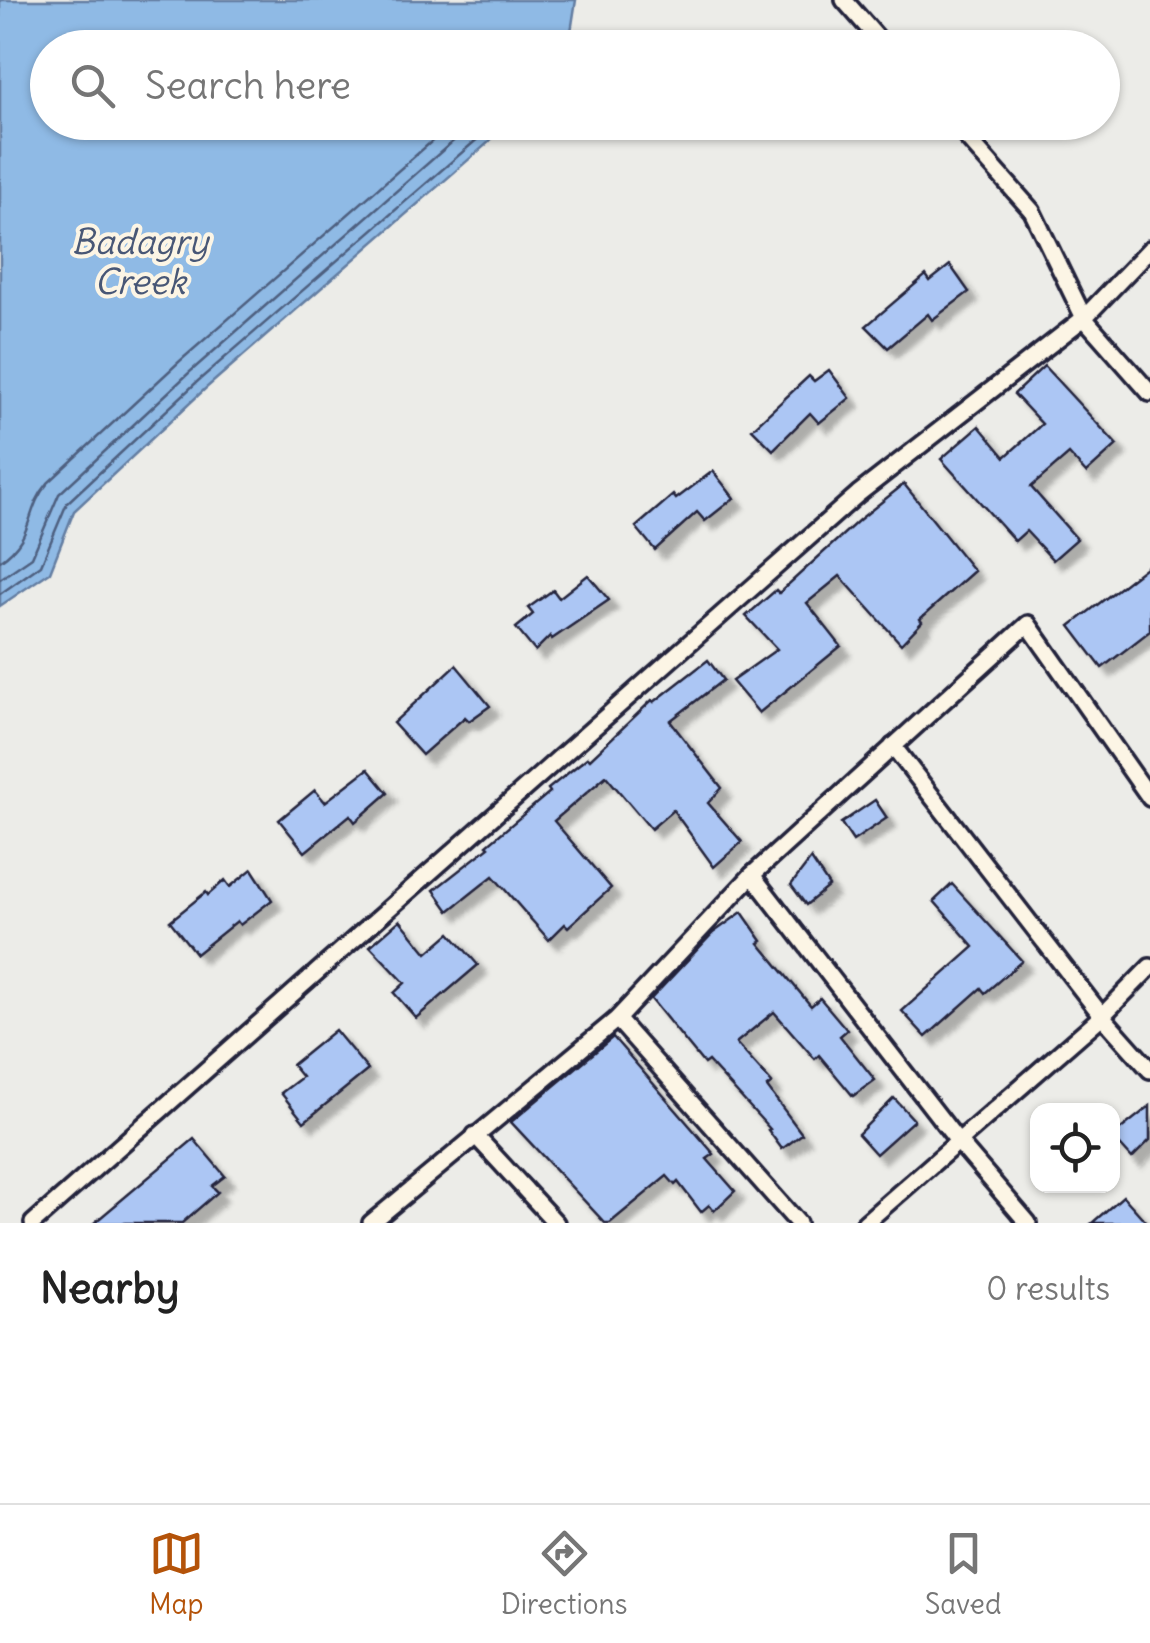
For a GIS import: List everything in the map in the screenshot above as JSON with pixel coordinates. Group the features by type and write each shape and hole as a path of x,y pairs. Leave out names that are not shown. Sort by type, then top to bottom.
{"lane":[{"path":"844,0 870,30"},
{"path":"969,140 1032,211 1084,318 1150,393"},
{"path":"33,1223 858,494 1084,318 1150,249"},
{"path":"371,1223 617,1019 752,875 1028,624 1150,798"},
{"path":"893,746 1102,1016 1150,1070"},
{"path":"752,875 957,1140 1028,1223"},
{"path":"864,1223 1102,1016 1150,967"},
{"path":"617,1019 798,1223"},
{"path":"475,1136 556,1223"}],"water":[{"name":"Badagry Creek","path":"0,0 576,0 571,30 30,30 30,140 491,140 205,389 74,511 50,572 0,606"}],"building":[{"path":"950,265 969,292 932,320 928,314 888,348 866,326 926,275 930,281"},
{"path":"1044,366 1117,445 1086,473 1069,454 1031,487 1077,539 1053,560 1026,531 1015,541 941,459 979,426 1005,457 1042,424 1014,394"},
{"path":"829,370 850,398 819,423 810,413 773,450 752,429 809,376 814,381"},
{"path":"713,471 734,498 705,521 697,512 655,550 636,527 673,495 676,499"},
{"path":"904,484 974,571 920,619 922,622 901,644 840,576 807,603 841,646 759,713 732,681 777,649 746,616 776,590 779,593"},
{"path":"1150,564 1150,631 1102,668 1070,626"},
{"path":"588,575 609,600 552,639 550,636 535,651 516,628 533,614 528,608 553,590 559,598"},
{"path":"708,660 723,680 670,721 722,788 708,803 742,842 714,867 673,810 651,829 606,776 554,821 611,888 568,927 565,924 549,940 493,876 449,911 434,890 489,847 550,792 548,789 590,759 652,700"},
{"path":"456,665 490,706 469,721 465,717 422,755 393,723"},
{"path":"368,769 388,793 355,822 350,815 305,852 279,820 315,790 325,802"},
{"path":"875,800 887,818 853,841 841,823"},
{"path":"811,859 829,886 806,905 791,885"},
{"path":"252,869 272,900 240,925 237,921 196,954 170,921 206,892 208,895 225,880 230,887"},
{"path":"952,884 1022,961 985,993 981,988 926,1037 902,1011 974,947 934,901"},
{"path":"742,912 762,941 759,943 811,1006 820,998 847,1030 840,1036 875,1080 853,1096 819,1055 815,1059 774,1012 736,1043 772,1083 767,1087 802,1134 782,1149 770,1129 708,1061 704,1064 651,999 713,933"},
{"path":"400,920 427,953 450,933 478,965 416,1018 394,993 405,983 370,946"},
{"path":"335,1030 368,1070 304,1122 281,1093 302,1077 292,1065"},
{"path":"613,1037 714,1154 707,1159 735,1191 714,1211 709,1205 701,1212 678,1182 675,1185 667,1176 610,1223 605,1223 511,1122"},
{"path":"894,1098 914,1120 876,1154 858,1134"},
{"path":"1150,1106 1150,1140 1132,1158 1120,1145 1120,1130"},
{"path":"194,1139 225,1176 212,1186 218,1192 182,1223 94,1223"},
{"path":"1123,1196 1147,1223 1092,1223"}]}
